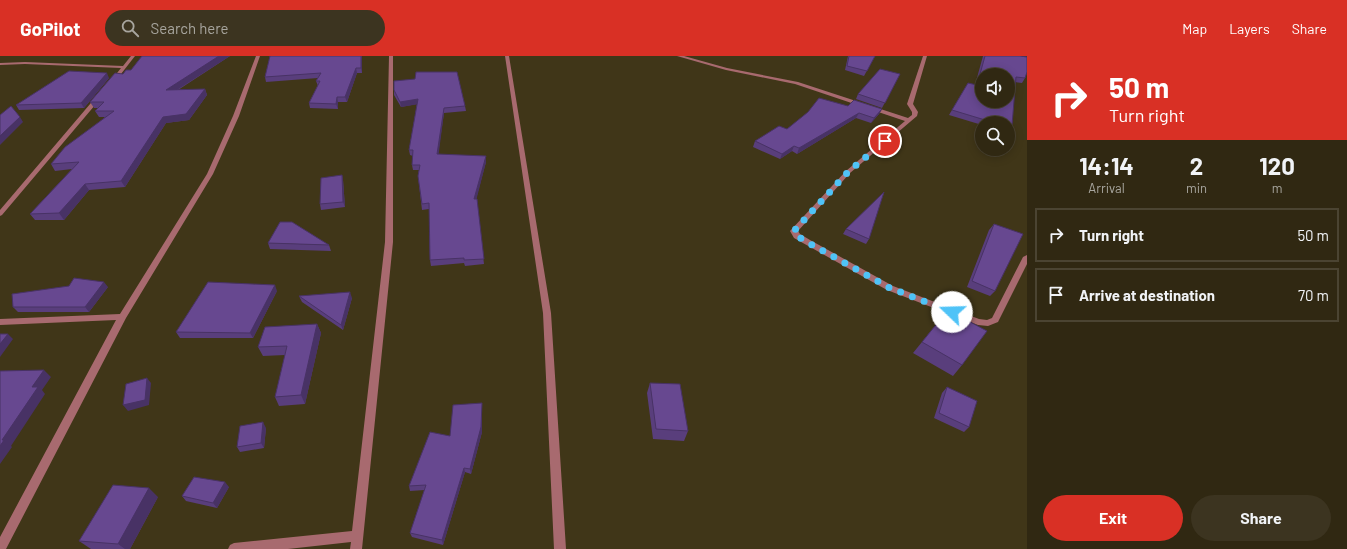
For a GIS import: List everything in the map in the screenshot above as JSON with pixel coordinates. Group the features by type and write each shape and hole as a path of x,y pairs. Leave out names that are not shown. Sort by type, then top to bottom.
{"street":[{"path":"26,56 26,63"},
{"path":"109,85 133,56"},
{"path":"0,549 122,317 210,174 233,121 258,56"},
{"path":"356,549 389,242 391,56"},
{"path":"507,56 546,313 560,549"},
{"path":"679,56 726,69 811,87 909,120"},
{"path":"925,56 910,104 915,112 915,115 848,172 794,231 797,236 890,288 978,322 988,323 995,320 1027,258"},
{"path":"0,64 26,63 124,67"},
{"path":"0,214 104,92"},
{"path":"0,322 122,317"},
{"path":"234,549 358,536"}],"building":[{"path":"142,56 219,56 166,90 205,89 186,114 163,117 121,181 85,184 59,213 30,214 79,162 51,164 65,147 114,111 95,111 104,102 90,102 115,73 123,74 126,70 131,70"},
{"path":"270,56 361,56 361,68 356,68 345,97 337,97 336,104 309,103 320,81 316,81 321,73 265,77"},
{"path":"849,56 875,56 867,71 847,66"},
{"path":"985,56 1027,57 1027,72 1025,78 1016,77 1015,89 1015,68 982,68"},
{"path":"880,69 900,74 885,103 858,94"},
{"path":"69,71 107,73 81,103 16,105"},
{"path":"416,72 457,72 465,106 444,108 437,154 486,156 474,199 477,199 484,259 464,260 464,258 430,260 429,203 422,204 418,176 420,165 412,165 413,150 409,150 418,99 400,102 394,90 394,81 415,79"},
{"path":"968,83 975,85 975,108 1013,108 1013,116 975,117 952,110"},
{"path":"819,98 848,106 854,100 882,109 874,118 859,113 799,148 794,146 782,154 755,141 779,126 787,129 808,112"},
{"path":"11,106 20,117 0,136 0,115"},
{"path":"342,175 343,202 320,204 321,178"},
{"path":"884,192 869,239 846,229"},
{"path":"280,222 292,222 329,245 268,243"},
{"path":"994,224 1023,234 995,291 972,281"},
{"path":"74,278 104,282 85,307 13,307 12,294 69,286"},
{"path":"208,282 275,285 250,333 176,332"},
{"path":"350,292 341,325 299,296"},
{"path":"948,310 987,331 962,365 922,342"},
{"path":"317,324 301,395 275,397 287,346 258,347 265,327"},
{"path":"0,334 8,334 0,344"},
{"path":"44,370 32,387 38,387 2,440 4,440 0,446 0,371"},
{"path":"147,378 145,400 123,405 126,384"},
{"path":"650,383 680,384 688,431 656,429"},
{"path":"947,387 977,401 969,427 939,413"},
{"path":"482,403 481,427 470,469 464,468 442,540 410,533 426,485 409,486 430,432 450,436 453,405"},
{"path":"263,422 261,443 237,447 240,426"},
{"path":"194,477 225,482 213,503 182,496"},
{"path":"113,485 149,488 118,544 79,541"}],"route":[{"path":"885,141 848,172 794,231 797,236 807,242 890,288 952,312"}]}
